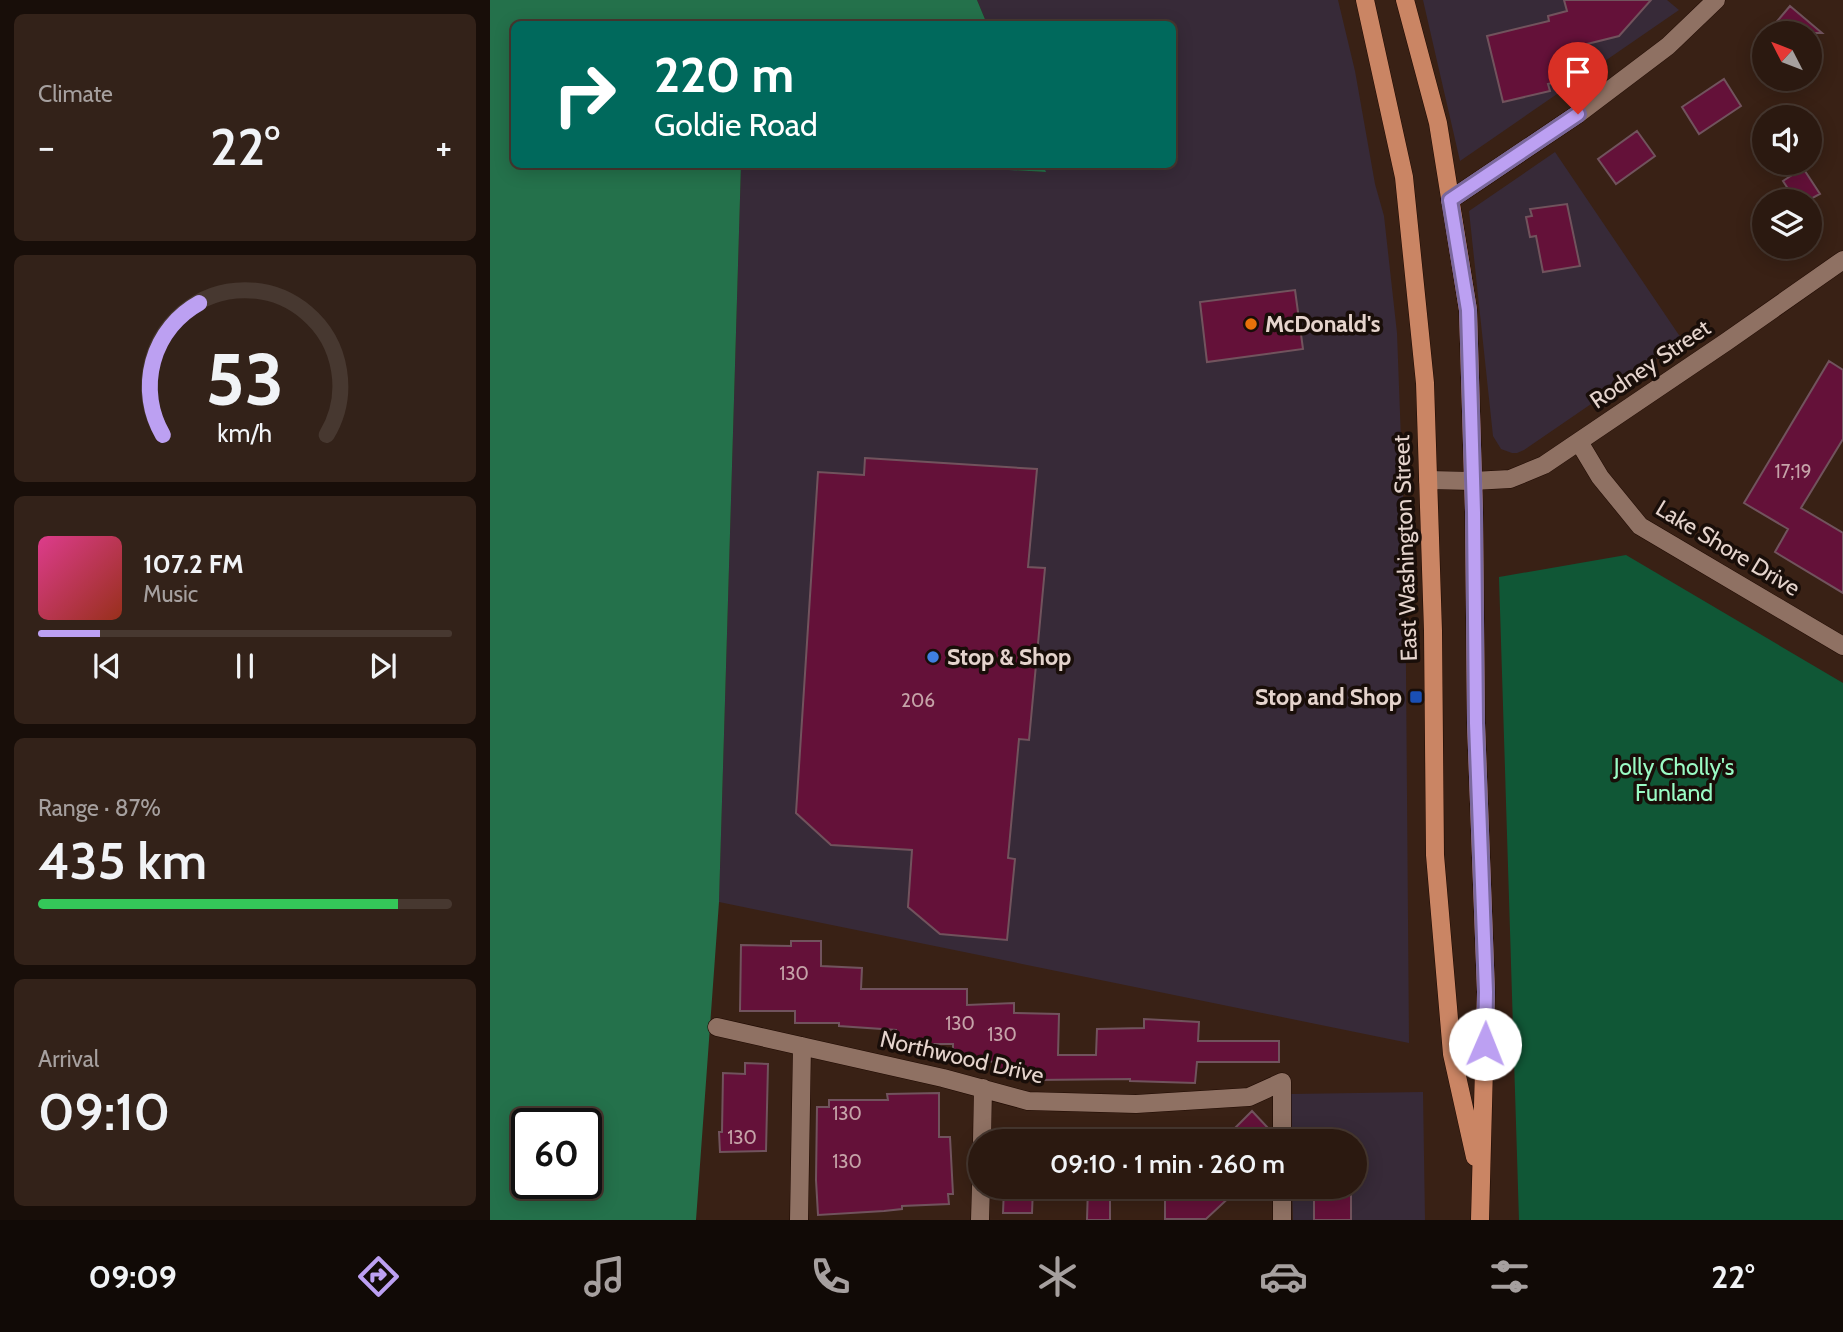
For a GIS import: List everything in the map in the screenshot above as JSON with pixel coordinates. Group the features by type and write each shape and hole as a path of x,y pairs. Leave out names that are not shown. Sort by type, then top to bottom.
{"main road":[{"name":"East Washington Street","path":"1365,0 1404,177 1425,383 1433,631 1435,855 1452,1054 1481,1181"},
{"name":"East Washington Street","path":"1405,0 1438,123 1468,310 1476,723 1486,992 1480,1220"}],"street":[{"path":"1450,200 1598,99 1668,46 1716,0"},
{"name":"Rodney Street","path":"1428,480 1510,479 1544,465 1843,261"},
{"name":"Lake Shore Drive","path":"1579,442 1600,477 1640,526 1843,646"},
{"name":"Northwood Drive","path":"717,1027 943,1078 1028,1101 1136,1104 1249,1097 1282,1082 1282,1129"},
{"path":"799,1220 802,1046"},
{"path":"982,1129 983,1088"},
{"path":"980,1220 981,1199"},
{"path":"1282,1199 1282,1220"}],"shaded area":[{"path":"977,0 1338,0 1355,71 1375,184 1384,216 1397,333 1405,547 1409,1043 719,902 741,168 982,168 1045,172 1044,168 1176,168 1176,21 986,21"},
{"path":"1423,0 1667,0 1679,10 1460,161"},
{"path":"1555,152 1683,341 1524,450 1512,453 1501,449 1493,436 1469,211"},
{"path":"1423,1092 1425,1220 1293,1220 1292,1199 1367,1199 1367,1129 1292,1129 1291,1094"}],"green space":[{"path":"490,0 977,0 986,21 511,21 511,168 741,168 719,902 696,1220 490,1220"},
{"path":"973,168 1044,168 1046,172"},
{"name":"Jolly Cholly's Funland","path":"1626,555 1843,683 1843,1220 1519,1220 1499,577"}],"building":[{"path":"1564,0 1651,0 1619,36 1571,48 1572,54 1559,57 1564,80 1548,84 1550,91 1503,102 1487,36 1549,21 1548,16 1567,11"},
{"path":"1790,6 1808,21 1777,21"},
{"path":"1724,79 1741,106 1699,134 1682,107"},
{"path":"1637,131 1655,156 1616,184 1598,159"},
{"path":"1792,175 1808,175 1817,189 1788,189 1783,181"},
{"path":"1567,204 1580,266 1543,272 1536,236 1530,237 1526,217 1532,216 1530,209"},
{"path":"1295,290 1303,349 1207,362 1200,302"},
{"path":"1829,361 1843,370 1843,439 1801,508 1843,533 1843,593 1775,552 1788,529 1744,503"},
{"path":"865,458 1037,469 1028,567 1045,568 1029,740 1019,739 1008,858 1015,859 1007,940 940,934 908,907 912,850 831,845 796,813 818,472 864,475"},
{"path":"791,941 821,941 821,966 862,968 861,989 967,989 967,1005 1014,1003 1014,1013 1059,1014 1058,1055 1096,1055 1097,1029 1144,1028 1144,1019 1199,1022 1198,1041 1279,1041 1279,1062 1197,1062 1195,1083 1130,1079 1035,1080 1035,1070 999,1072 999,1062 953,1060 953,1044 896,1044 896,1030 839,1026 839,1023 795,1023 795,1011 740,1011 741,945 791,946"},
{"path":"745,1063 768,1064 766,1151 720,1152 723,1073 745,1074"},
{"path":"939,1093 939,1137 950,1137 953,1194 948,1194 949,1204 818,1215 817,1107 829,1107 829,1100 888,1100 887,1094"},
{"path":"1252,1111 1268,1128 1267,1129 1234,1129"},
{"path":"1004,1199 1033,1199 1032,1213 1003,1213"},
{"path":"1088,1199 1110,1199 1110,1220 1087,1220"},
{"path":"1165,1199 1227,1199 1206,1219 1165,1219"},
{"path":"1314,1199 1351,1199 1351,1220 1314,1220"}],"place":[{"name":"McDonald's","path":"1251,324"},
{"name":"Stop & Shop","path":"933,657"},
{"name":"Stop and Shop","path":"1416,697"}],"route":[{"path":"1485,1044 1486,992 1476,723 1468,310 1450,200 1578,114"}]}
